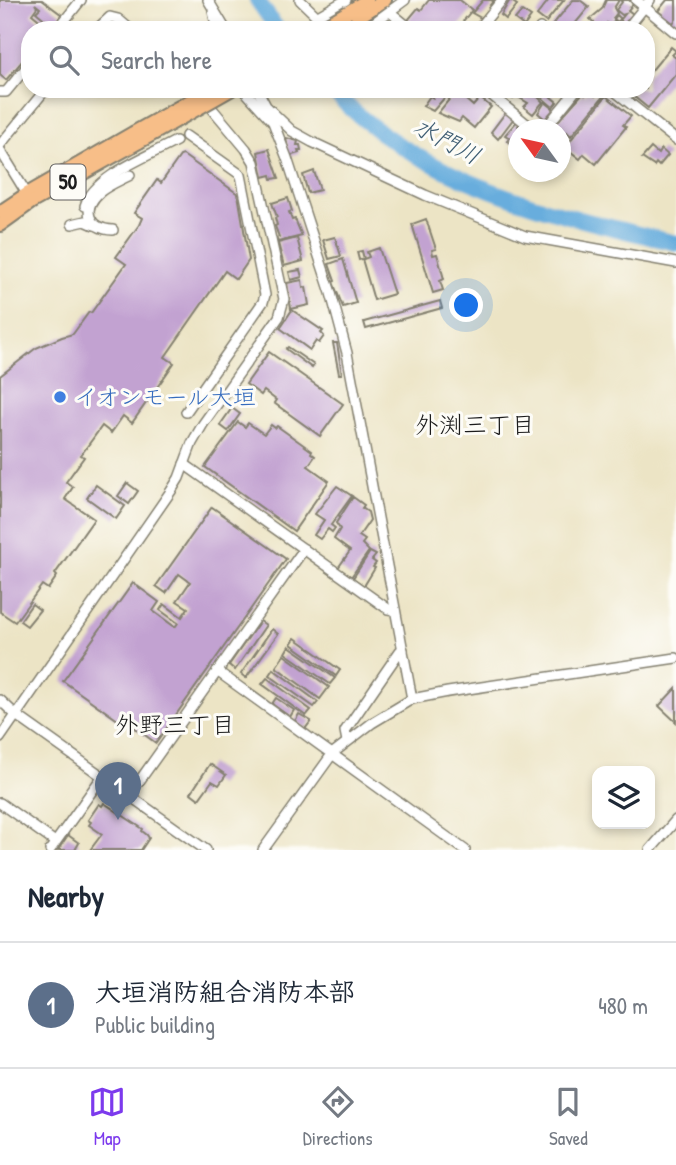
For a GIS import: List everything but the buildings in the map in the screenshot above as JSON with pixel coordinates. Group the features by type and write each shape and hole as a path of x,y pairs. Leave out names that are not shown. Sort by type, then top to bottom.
{"main road":[{"path":"353,16 367,0"},
{"path":"353,16 387,6"},
{"name":"50","path":"0,225 197,98"},
{"name":"50","path":"0,212 27,194 214,98"}],"street":[{"path":"64,21 81,0"},
{"path":"300,0 323,21"},
{"path":"403,21 387,6 405,0"},
{"path":"485,21 502,0"},
{"path":"636,0 647,4 676,33"},
{"path":"210,4 215,21"},
{"path":"210,4 220,21"},
{"path":"633,21 647,4"},
{"path":"318,16 353,16"},
{"path":"103,21 110,17 120,21"},
{"path":"0,92 6,92 21,74"},
{"path":"27,194 0,147 39,98"},
{"path":"0,738 164,502 179,478 192,443 203,424 279,317 284,299 254,162 204,98"},
{"path":"252,98 275,120 312,142 425,195 525,236 676,263"},
{"path":"262,98 275,120 331,293 347,353 412,699"},
{"path":"496,98 521,119"},
{"path":"553,119 570,98"},
{"path":"623,98 676,140"},
{"path":"186,136 241,175 265,295 263,302 186,412"},
{"path":"85,205 88,195 98,183 176,142"},
{"path":"96,226 90,218 89,209 93,200 102,190 130,175"},
{"path":"72,224 85,221 103,229 113,230"},
{"path":"184,464 388,609 395,610"},
{"path":"128,797 304,549"},
{"path":"346,741 345,731 403,650"},
{"path":"262,850 333,753 372,723 412,699 676,658"},
{"path":"217,671 465,850"},
{"path":"0,700 16,715 128,797 206,850"},
{"path":"0,707 16,715"},
{"path":"0,803 53,846 103,777"},
{"path":"650,850 676,820"}],"waterway":[{"name":"水門川","path":"257,0 272,21"},
{"name":"水門川","path":"341,98 366,121 404,148 447,171 537,206 676,243"}],"place":[{"name":"イオンモール大垣","path":"60,397"},
{"name":"大垣消防組合消防本部","path":"118,820"}],"district":[{"name":"外渕三丁目","path":"475,425"},
{"name":"外野三丁目","path":"175,725"}]}
